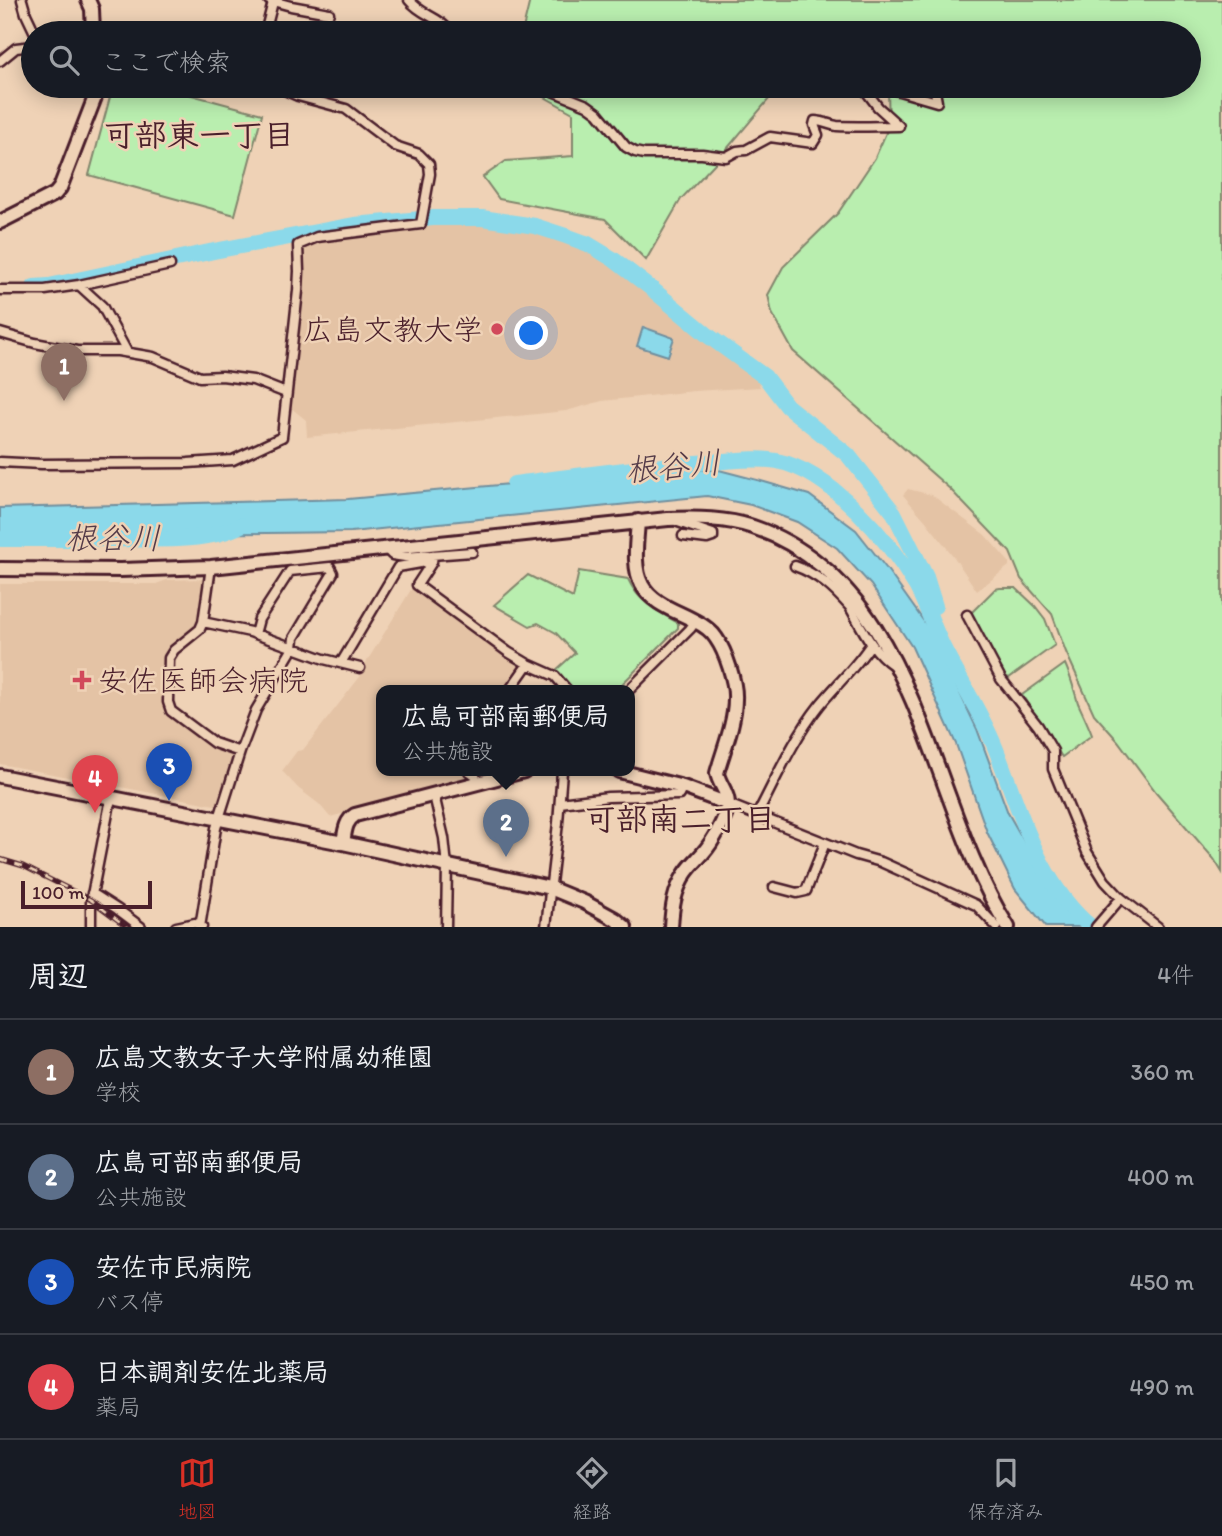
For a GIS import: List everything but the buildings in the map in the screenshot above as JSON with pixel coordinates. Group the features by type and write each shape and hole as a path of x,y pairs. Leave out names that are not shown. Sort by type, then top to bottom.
{"street":[{"path":"22,0 29,21"},
{"path":"88,0 92,21"},
{"path":"409,0 422,13 440,21"},
{"path":"267,21 271,1 329,13"},
{"path":"0,61 16,48 21,47"},
{"path":"0,222 55,194 60,188 95,98"},
{"path":"0,462 188,463 233,460 282,437 299,281 298,245 317,237 421,224 430,174 429,164 419,154 395,146 346,109 305,98"},
{"path":"570,98 598,113 625,147 635,152 726,157 770,137 813,143 818,135 815,121 850,127 899,126 871,98"},
{"path":"923,98 937,102 936,98"},
{"path":"0,290 45,290 79,285 170,265"},
{"path":"79,285 102,306 127,352"},
{"path":"0,333 78,351 118,351 153,357 200,377 222,376 253,380 286,393"},
{"path":"0,569 121,570 211,567 668,519 704,518 753,527 803,552 820,564 873,625 913,704 974,859 996,908 1008,927"},
{"path":"668,519 713,534 713,537 708,539 683,536"},
{"path":"638,521 637,564 642,585 648,594 660,603 696,621 717,639 733,679 736,698 716,773 726,791 726,812 712,842 679,884 674,898 671,927"},
{"path":"386,549 392,555 405,557 472,552"},
{"path":"341,663 398,567 426,562 433,555"},
{"path":"433,555 432,562 417,585 508,652 555,676 563,685"},
{"path":"795,566 818,577 853,604 871,644 895,666"},
{"path":"211,567 200,629 174,650 169,658 168,702 171,711 215,743 240,752"},
{"path":"176,927 195,923 201,926 213,840 240,752 256,710 293,648 294,638 333,573 330,567 290,571 259,619 254,634"},
{"path":"967,615 1001,679 1038,726 1053,751 1053,769 1087,852 1119,900 1158,927"},
{"path":"634,685 696,621"},
{"path":"203,622 254,634 360,668"},
{"path":"757,815 799,736 818,708 863,657 871,644"},
{"path":"513,685 528,664"},
{"path":"635,775 683,788 856,855 881,862 976,905 998,927"},
{"path":"0,776 343,843 550,888 584,902 625,927"},
{"path":"474,776 477,784"},
{"path":"343,843 349,818 355,814 506,776"},
{"path":"546,927 562,776"},
{"path":"560,803 608,797 679,795 683,788"},
{"path":"434,795 447,866 446,927"},
{"path":"91,927 92,893 111,798"},
{"path":"774,887 797,893 806,891 825,843"},
{"path":"92,893 141,927"},
{"path":"1096,927 1119,900"}],"shaded area":[{"name":"広島文教大学","path":"485,220 525,226 584,244 636,279 758,380 760,387 602,401 566,411 307,437 306,420 290,407 303,279 301,255 304,249 318,241 377,232 424,229 426,222"},
{"path":"908,489 932,495 985,535 1009,562 1009,566 977,591 954,557 903,495"},
{"name":"安佐医師会病院","path":"206,579 198,627 165,658 164,703 168,712 236,757 220,806 0,764 0,584 156,584 167,580"},
{"path":"412,588 521,664 509,685 376,685 376,776 470,776 470,780 330,817 282,771 297,751 303,750 366,669 364,666"}],"green space":[{"path":"530,0 1222,0 1222,872 1094,714 1052,614 1021,579 1010,552 950,489 793,351 772,313 768,295 783,267 838,213 875,158 889,126 888,98 1201,98 1201,21 525,21"},
{"path":"110,98 203,98 262,114 235,215 89,175"},
{"path":"546,98 770,98 681,199 646,260 605,219 499,199 483,177 506,161 573,156 573,113"},
{"path":"579,571 628,579 643,600 678,623 678,628 621,685 568,685 555,671 575,653 556,633 538,623 530,626 494,605 528,575 573,598"},
{"path":"1016,588 1035,606 1045,619 1055,645 1009,678 1005,676 971,613 995,589"},
{"path":"1065,664 1092,735 1062,757 1022,695"}],"water":[{"path":"643,327 674,338 668,356 637,346"},
{"path":"660,470 719,470 809,495 856,530 930,630 977,729 1008,813 1038,866 1073,908 1097,927 1046,927 1015,889 987,832 956,744 912,647 871,585 837,548 797,522 751,505 707,496 351,532 0,536 0,508 348,499"}],"waterway":[{"path":"34,287 354,225 433,218 482,218 535,226 566,236 588,244 613,259 652,289 710,337 765,377 787,406 848,455 894,513 926,577 935,606"},
{"name":"根谷川","path":"514,484 660,466 760,459 797,468 838,493 874,529 916,586 942,645 990,735 1043,867 1072,909 1091,927"},
{"name":"根谷川","path":"0,539 194,538 241,525"}],"railway":[{"path":"0,859 23,866 91,900 127,927"}],"place":[{"name":"広島文教大学","path":"497,329"},
{"name":"広島文教女子大学附属幼稚園","path":"64,401"},
{"name":"安佐医師会病院","path":"82,680"},
{"name":"安佐市民病院","path":"169,801"},
{"name":"日本調剤安佐北薬局","path":"95,813"},
{"name":"広島可部南郵便局","path":"506,857"}],"district":[{"name":"可部東一丁目","path":"199,135"},
{"name":"可部南二丁目","path":"680,819"}]}
